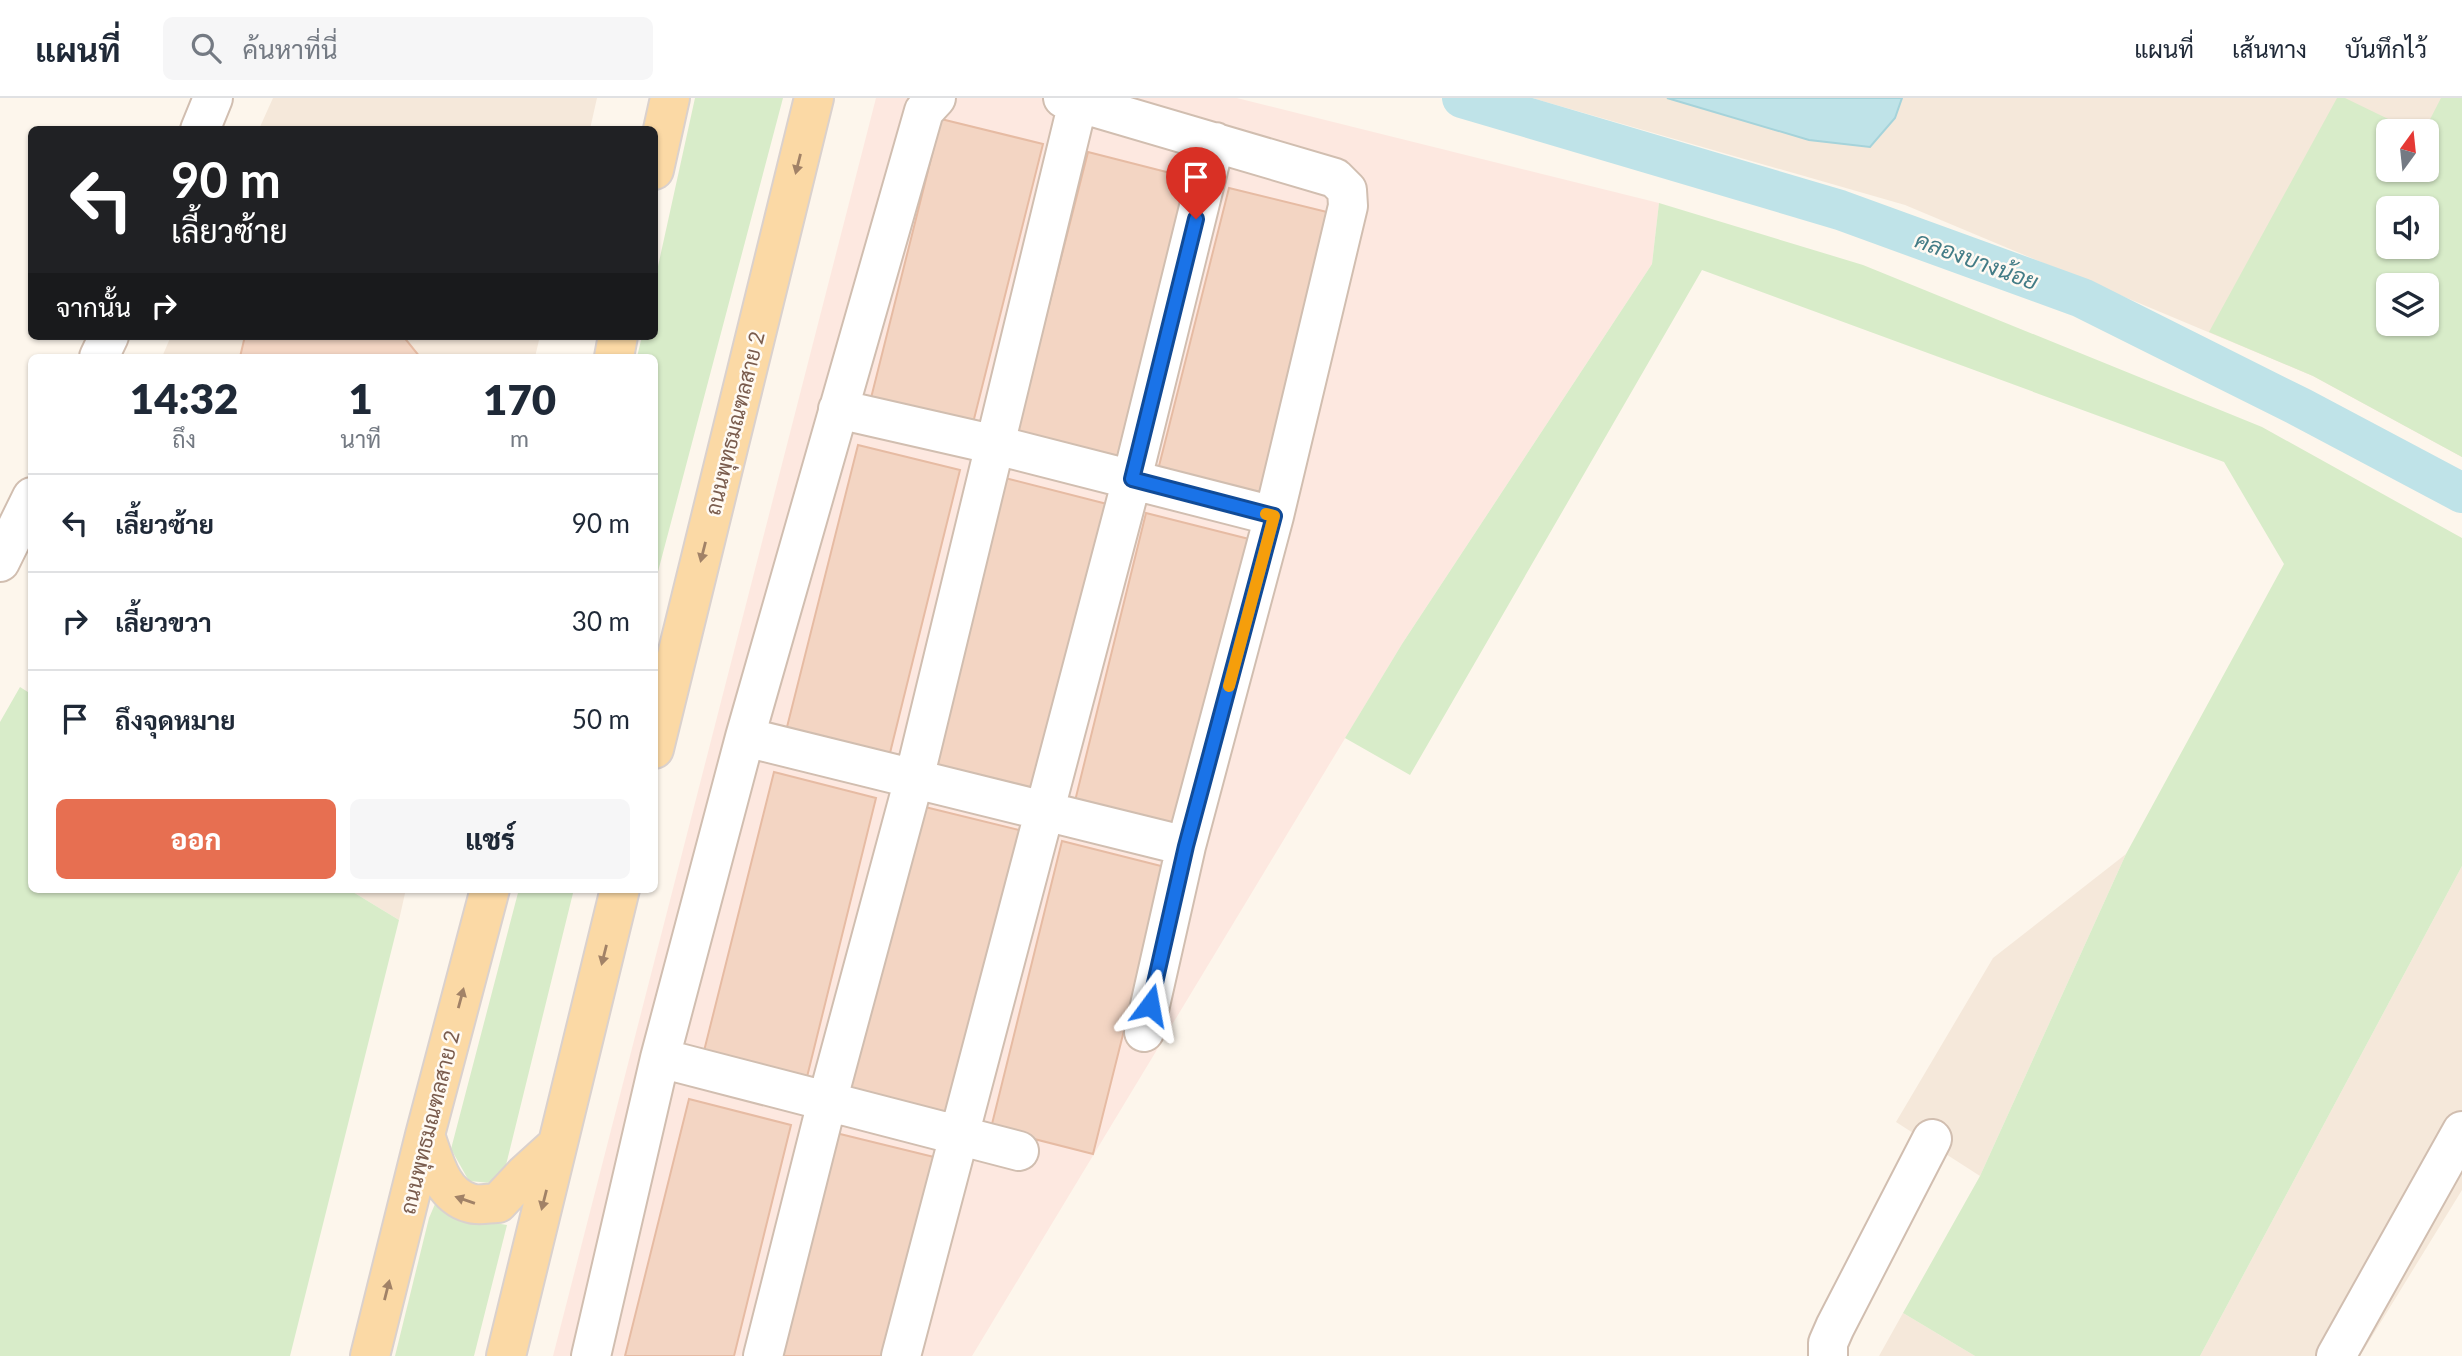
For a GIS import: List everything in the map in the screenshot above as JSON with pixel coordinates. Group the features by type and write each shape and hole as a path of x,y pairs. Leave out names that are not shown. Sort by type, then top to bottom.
{"main road":[{"path":"658,152 670,98"},
{"name":"ถนนพุทธมณฑลสาย 2","path":"658,733 814,98"},
{"name":"ถนนพุทธมณฑลสาย 2","path":"370,1356 489,893"},
{"path":"506,1356 619,893"},
{"path":"425,1135 437,1169 450,1194 471,1204 498,1203 557,1145"}],"street":[{"path":"202,126 213,98"},
{"path":"591,1356 660,1058 744,737 924,111 936,98"},
{"path":"763,1356 827,1102 914,779 996,445 1070,100 1335,178 1347,190 1348,206 1274,516 1186,846 1144,1032"},
{"path":"901,1356 1132,479 1215,142"},
{"path":"838,409 996,445 1274,516"},
{"path":"0,562 28,505"},
{"path":"744,737 1186,846"},
{"path":"660,1058 1019,1151"},
{"path":"2336,1356 2462,1131"},
{"path":"1828,1356 1828,1343 1835,1327 1933,1139"}],"shaded area":[{"path":"273,98 597,98 591,126 260,126"},
{"path":"876,98 1237,98 1659,203 1652,264 1402,644 972,1356 553,1356"},
{"path":"1532,98 2462,98 2462,457 2313,376 1905,205"},
{"path":"169,340 539,340 536,354 163,354"},
{"path":"2126,854 1980,1176 1896,1122 1993,958"},
{"path":"2462,866 2462,1190 2360,1356 2200,1356"},
{"path":"355,893 405,893 399,920"},
{"path":"1903,1313 1975,1356 1879,1356"}],"green space":[{"path":"695,98 783,98 658,572 658,354 638,354 641,340 658,340 658,266"},
{"path":"2337,98 2345,98 2388,119 2376,119 2376,182 2440,182 2440,119 2430,119 2441,98 2462,98 2462,457 2313,376 2209,332"},
{"path":"1659,203 1863,265 2262,427 2462,538 2462,866 2200,1356 1975,1356 1903,1313 1980,1176 2126,854 2284,564 2224,462 1702,270 1410,775 1345,738 1402,644 1652,264"},
{"path":"20,687 28,692 28,893 355,893 399,920 290,1356 0,1356 0,722"},
{"path":"518,893 573,893 506,1165 491,1183 469,1181 451,1149"},
{"path":"435,1204 458,1217 507,1225 474,1356 395,1356 429,1218"}],"water":[{"path":"1667,98 1902,98 1895,118 1870,147 1809,140"}],"building":[{"path":"941,119 1043,144 971,431 869,406"},
{"path":"1088,152 1190,178 1118,464 1015,439"},
{"path":"1229,188 1331,213 1260,500 1157,474"},
{"path":"244,340 406,340 418,354 241,354"},
{"path":"858,445 960,470 889,757 786,731"},
{"path":"1005,478 1107,504 1035,791 933,765"},
{"path":"1146,513 1249,539 1177,826 1075,801"},
{"path":"774,772 876,798 805,1085 702,1059"},
{"path":"921,806 1023,831 952,1119 849,1093"},
{"path":"1062,841 1165,867 1093,1154 991,1128"},
{"path":"689,1099 791,1125 734,1356 625,1356"},
{"path":"836,1133 938,1158 889,1356 780,1356"}],"waterway":[{"name":"คลองบางน้อย","path":"1462,98 1840,210 2082,298 2302,408 2462,493"}],"slow traffic":[{"path":"1229,686 1274,516 1266,514"}],"route":[{"path":"1150,1005 1186,846 1274,516 1132,479 1196,219"}]}
